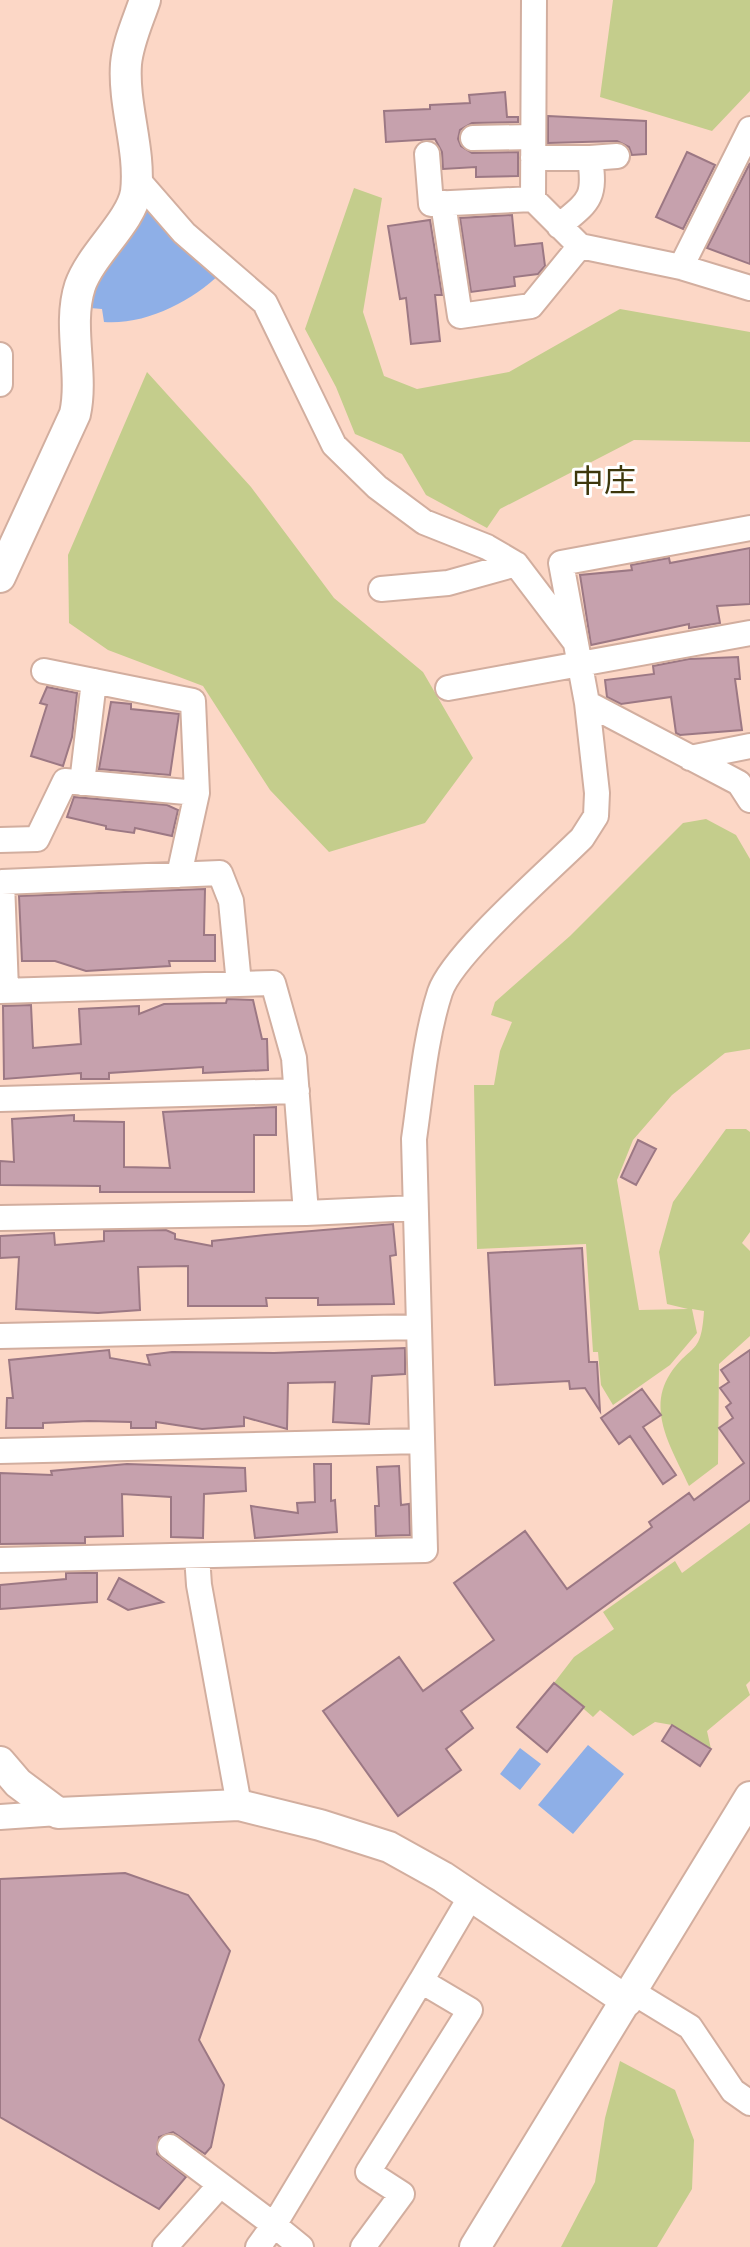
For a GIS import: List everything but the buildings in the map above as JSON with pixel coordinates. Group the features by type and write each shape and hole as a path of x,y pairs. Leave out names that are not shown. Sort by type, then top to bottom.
{"street":[{"path":"0,577 75,414 79,289 88,266 135,197 137,179 125,68 145,0"},
{"path":"534,0 533,199 580,246 681,267 750,288"},
{"path":"681,267 750,129"},
{"path":"473,138 590,158 617,156"},
{"path":"427,154 431,204 533,199"},
{"path":"559,226 588,203 594,187 590,158"},
{"path":"137,179 184,233 265,303 334,445 377,487 424,522 487,547 516,564 578,654"},
{"path":"443,203 460,316 531,306 580,246"},
{"path":"0,355 0,384"},
{"path":"0,1560 425,1550 414,1139 440,991 456,964 582,838 596,816 597,793 587,703 561,563 750,528"},
{"path":"381,589 448,583 516,564"},
{"path":"448,688 578,654 750,633"},
{"path":"44,671 193,701 197,793 179,875"},
{"path":"82,783 94,681"},
{"path":"587,703 739,783 750,800"},
{"path":"690,758 750,746"},
{"path":"0,840 37,839 65,781 197,793"},
{"path":"239,984 231,901 220,873 2,882 3,990 239,984 273,983 294,1058 306,1213"},
{"path":"0,1099 297,1091"},
{"path":"0,1218 415,1208"},
{"path":"0,1336 419,1327"},
{"path":"0,1451 422,1441"},
{"path":"197,1556 199,1585 239,1805"},
{"path":"0,1762 18,1783 58,1813"},
{"path":"475,2247 750,1797"},
{"path":"0,1817 239,1805 320,1825 389,1847 629,1996 690,2027 733,2091 750,2103"},
{"path":"258,2247 471,1896"},
{"path":"363,2247 402,2194 368,2172 470,2010 421,1981"},
{"path":"170,2147 301,2247"},
{"path":"165,2247 220,2185"}],"green space":[{"path":"613,0 750,0 750,91 712,131 600,97"},
{"path":"354,188 382,198 363,312 384,376 417,389 509,372 620,309 750,332 750,442 634,440 500,509 487,528 426,495 402,454 355,434 336,387 305,329"},
{"path":"147,372 251,487 334,598 423,672 473,758 425,823 329,852 270,790 203,686 108,650 69,623 68,555"},
{"path":"706,819 736,835 750,859 750,1049 725,1053 672,1095 633,1140 617,1180 639,1310 688,1309 667,1304 659,1252 673,1202 726,1129 746,1129 750,1132 750,1232 742,1243 750,1251 750,1336 719,1364 718,1464 689,1486 664,1431 661,1402 670,1374 698,1343 704,1311 692,1309 697,1333 670,1365 613,1405 601,1385 598,1352 593,1352 586,1244 477,1249 474,1085 494,1085 500,1051 512,1022 491,1015 495,1002 570,936 683,823"},
{"path":"750,1523 750,1681 746,1685 750,1695 707,1731 711,1749 672,1725 655,1722 633,1736 600,1710 593,1717 554,1683 574,1657 614,1629 603,1612 675,1561 682,1573"},
{"path":"620,2061 675,2090 694,2140 692,2189 657,2247 561,2247 595,2182 605,2118"}],"water":[{"path":"153,202 221,273 167,310 136,320 104,322 102,309 90,308 98,279 114,251"},
{"path":"588,1745 624,1774 573,1834 538,1805"},
{"path":"520,1748 541,1764 520,1790 500,1774"}],"district":[{"name":"中庄","path":"604,481"}]}
